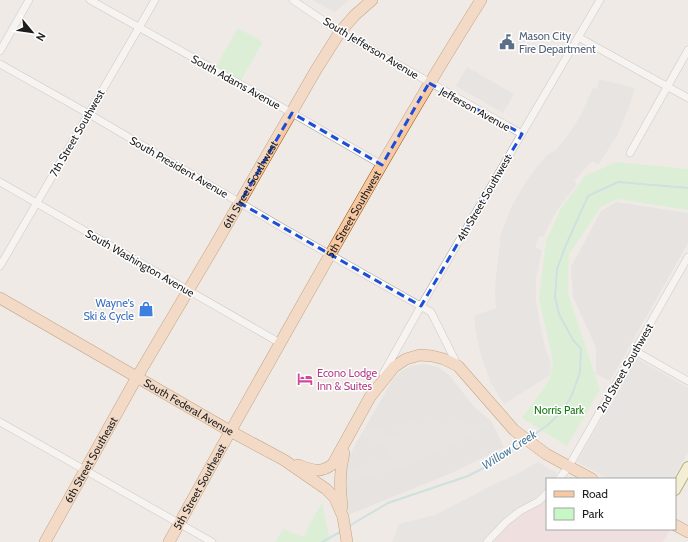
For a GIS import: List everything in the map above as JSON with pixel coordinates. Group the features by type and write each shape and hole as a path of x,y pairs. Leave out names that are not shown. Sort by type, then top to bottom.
{"main road":[{"name":"6th Street Southwest","path":"137,377 320,64 340,32 355,15 372,0"},
{"name":"5th Street Southwest","path":"230,431 429,83 481,0"},
{"name":"South Federal Avenue","path":"0,298 230,431 284,460 326,489 335,498 343,517 347,542"},
{"path":"284,460 315,470 328,468 337,459 370,397 394,367 406,359 420,355 444,359 458,366 514,430 546,454 590,478"},
{"name":"6th Street Southeast","path":"45,542 137,377"},
{"name":"5th Street Southeast","path":"169,542 230,431"},
{"path":"343,517 340,478 341,463 347,440"},
{"path":"676,488 688,467"},
{"path":"676,526 688,532"}],"street":[{"path":"0,51 29,0"},
{"name":"South Adams Avenue","path":"90,0 382,165"},
{"name":"7th Street Southwest","path":"0,266 155,0"},
{"name":"South Jefferson Avenue","path":"293,0 340,32 429,83"},
{"name":"4th Street Southwest","path":"370,397 421,306 600,0"},
{"path":"578,37 688,98"},
{"path":"630,153 688,50"},
{"name":"South President Avenue","path":"0,64 421,306"},
{"name":"Jefferson Avenue","path":"429,83 522,134"},
{"name":"South Washington Avenue","path":"0,182 280,343"},
{"name":"2nd Street Southwest","path":"560,478 569,466 688,257"},
{"path":"421,306 431,312 458,366"},
{"path":"635,351 688,380"},
{"path":"0,422 212,542"},
{"path":"487,542 505,523 520,511 539,501 546,494"}],"highlighted area":[{"path":"429,83 522,134 421,306 240,203 292,113 382,165"}],"shaded area":[{"path":"312,0 349,0 335,12"},
{"path":"467,67 514,94 503,113 456,86"},
{"path":"599,79 635,88 618,134 598,165 592,161 574,181 577,184 560,206 543,237 539,236 535,247 542,250 536,279 536,300 542,335 547,354 551,362 550,375 504,404 491,383 481,355 476,334 474,316 496,308 495,287 500,236 512,206 525,183 540,163 547,155 556,150 569,134 581,115 593,88 597,89"},
{"path":"616,202 688,213 688,243 610,381 596,374 596,347 573,297 571,267 601,211"},
{"path":"636,358 688,388 688,452 674,478 606,478 577,462"},
{"path":"424,364 438,367 449,375 475,408 491,421 504,447 456,471 348,515 343,479 350,454 393,379 401,371 411,366"},
{"path":"413,420 415,426 436,421 445,426 461,420 464,426 486,422 490,427 398,469 348,481 346,469 390,458 386,444 382,446 364,436 371,425 393,437 400,433 397,427"},
{"path":"538,462 557,473 554,478 546,478 546,488 542,493 511,514 495,528 483,542 392,542 399,524 435,515"},
{"path":"546,495 546,530 670,530 663,542 487,542"}],"green space":[{"path":"238,28 263,42 239,84 214,70"},
{"name":"Norris Park","path":"616,162 688,169 688,210 617,199 601,207 569,254 568,293 600,390 567,446 522,418 550,379 553,361 539,300 546,241 561,208 585,176"},
{"path":"322,502 330,542 275,542 283,529 303,537"}],"waterway":[{"name":"Willow Creek","path":"531,437 549,424 563,410 572,395 580,372 581,349 573,340 559,314 555,297 557,269 588,196 618,182 688,188"},
{"name":"Willow Creek","path":"349,526 388,503 468,476 493,463 524,442"},
{"name":"Willow Creek","path":"322,542 342,531"}],"place":[{"name":"Mason City Fire Department","path":"507,42"},
{"name":"Wayne's Ski & Cycle","path":"146,309"},
{"name":"Econo Lodge Inn & Suites","path":"305,379"}]}
